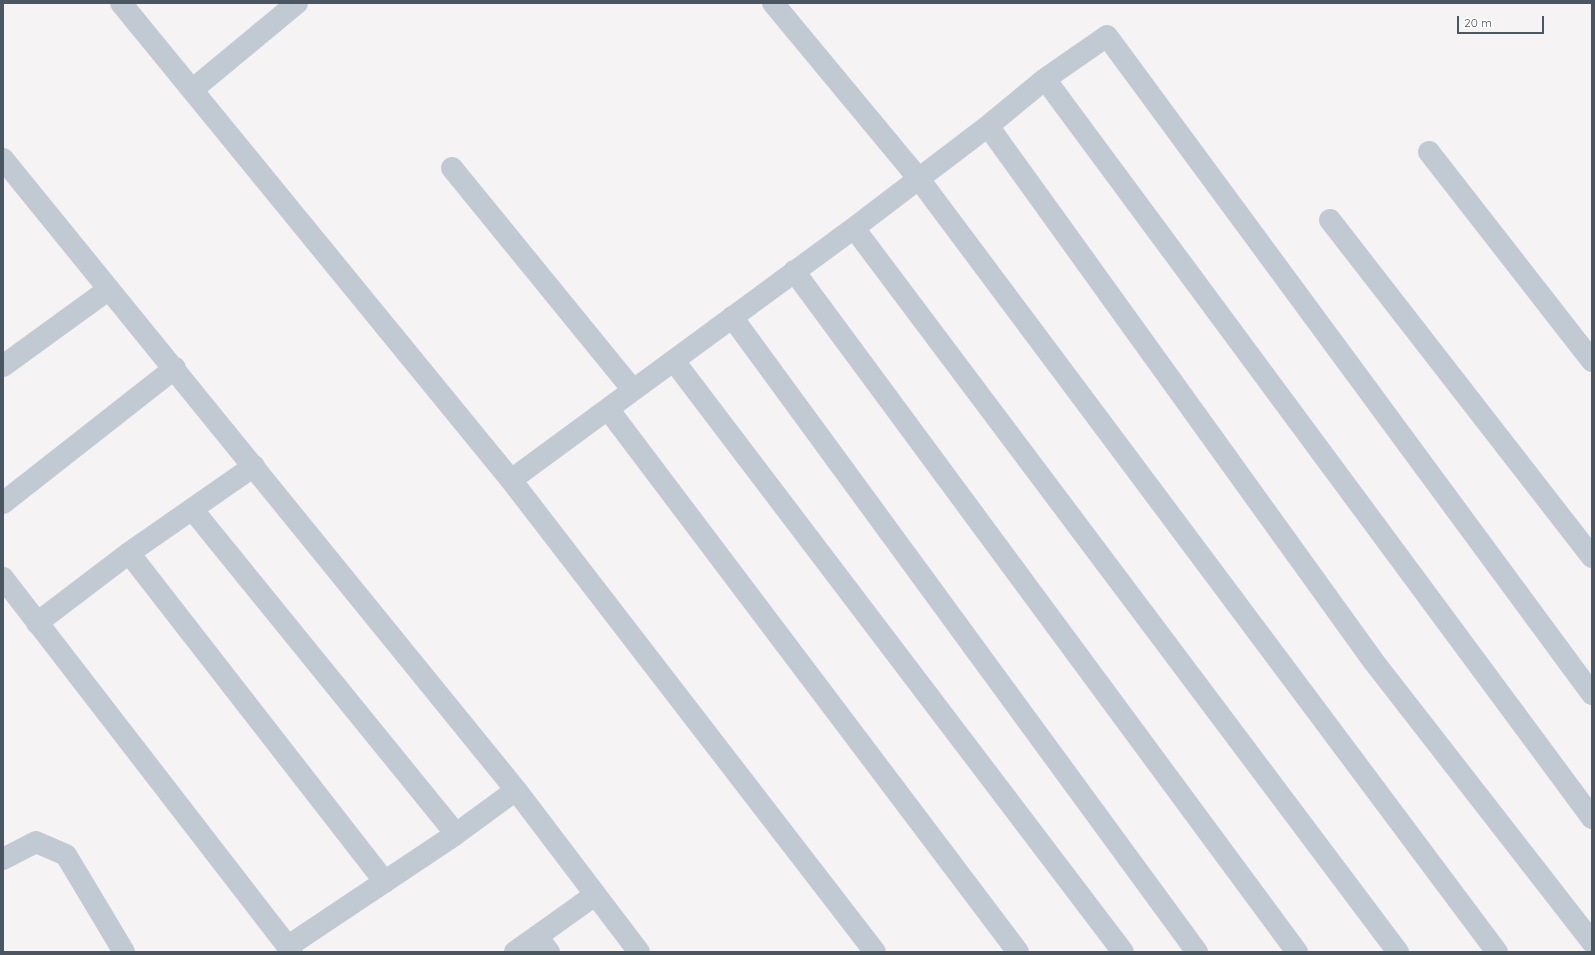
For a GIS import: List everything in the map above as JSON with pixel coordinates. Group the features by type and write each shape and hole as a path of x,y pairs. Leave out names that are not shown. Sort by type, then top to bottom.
{"street":[{"path":"121,3 511,480 875,952"},
{"path":"192,90 297,3"},
{"path":"773,3 919,179 1497,952"},
{"path":"511,480 854,228 988,126 1045,79 1107,36 1592,694"},
{"path":"1045,79 1592,818"},
{"path":"988,126 1374,662 1592,942"},
{"path":"1429,152 1592,361"},
{"path":"3,158 516,790 639,952"},
{"path":"452,168 633,390"},
{"path":"1330,220 1592,557"},
{"path":"854,228 1398,952"},
{"path":"794,271 1297,952"},
{"path":"3,366 109,289"},
{"path":"732,317 1197,952"},
{"path":"674,361 1123,952"},
{"path":"3,503 175,368"},
{"path":"608,409 1018,952"},
{"path":"37,623 129,553 254,466"},
{"path":"192,509 456,834"},
{"path":"129,553 385,882"},
{"path":"3,578 290,950 385,882 456,834 516,790"},
{"path":"3,859 36,842 66,855 124,952"},
{"path":"515,952 543,944 595,895"}]}
